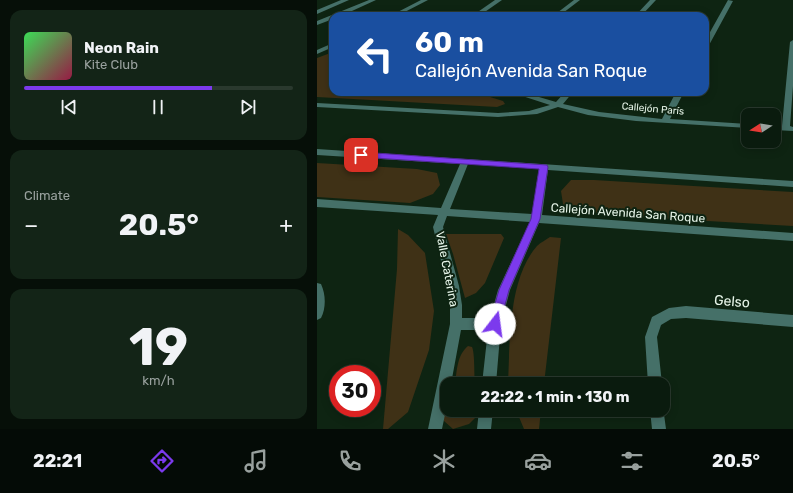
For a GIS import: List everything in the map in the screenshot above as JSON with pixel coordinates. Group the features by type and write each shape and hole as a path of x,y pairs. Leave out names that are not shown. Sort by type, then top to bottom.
{"street":[{"path":"317,12 346,0"},
{"path":"344,12 373,0"},
{"path":"401,12 425,0"},
{"path":"481,12 499,0"},
{"path":"561,12 577,0"},
{"path":"642,12 653,0"},
{"path":"709,39 730,0"},
{"path":"317,23 329,18"},
{"path":"789,129 793,42"},
{"path":"317,52 329,47"},
{"name":"Callejón París","path":"528,96 600,115 741,126"},
{"path":"317,105 498,115 536,112 557,104 565,96"},
{"path":"665,121 679,96"},
{"path":"317,152 793,184"},
{"name":"Valle Caterina","path":"435,429 456,324 456,305 453,286 438,227 465,161"},
{"path":"490,377 495,324 504,290 536,219 544,167"},
{"name":"Callejón Avenida San Roque","path":"317,203 793,237"},
{"path":"317,314 318,289"},
{"name":"Gelso","path":"654,377 651,337 657,321 669,314 686,312 793,321"},
{"path":"456,324 495,324"},
{"path":"484,429 485,417"},
{"path":"658,417 659,429"}],"shaded area":[{"path":"329,54 329,96 487,96 503,101 505,104 497,107 317,97 317,58"},
{"path":"317,163 417,169 437,173 440,185 433,194 410,203 317,197"},
{"path":"571,180 594,180 793,192 793,226 570,213 563,204 561,191"},
{"path":"398,229 408,235 425,253 434,311 429,350 408,412 388,429 383,429 397,269"},
{"path":"446,234 501,234 504,238 485,283 476,293 465,298 453,254"},
{"path":"550,237 561,238 545,377 508,377 510,331 516,293 528,260 540,243"},
{"path":"468,346 472,347 475,377 456,377 460,358"},
{"path":"444,417 476,417 469,424 453,429 444,421"},
{"path":"519,417 540,417 539,429 524,429"}],"route":[{"path":"361,155 544,167 536,219 504,290 495,324"}]}
